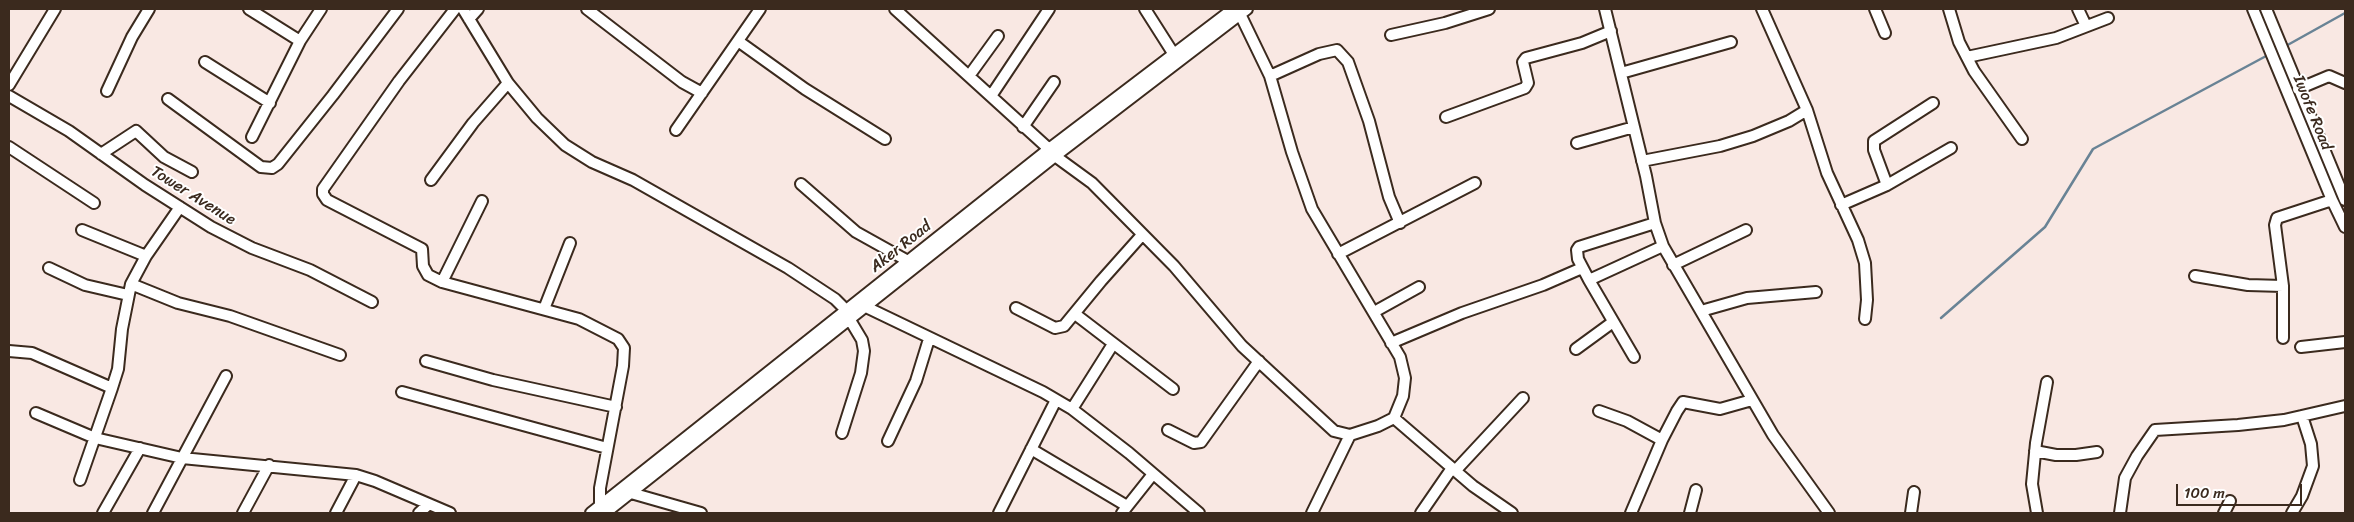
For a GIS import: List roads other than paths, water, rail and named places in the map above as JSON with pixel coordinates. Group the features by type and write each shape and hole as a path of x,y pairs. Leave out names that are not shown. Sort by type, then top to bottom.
{"street":[{"path":"9,85 55,9"},
{"path":"107,91 132,37 149,9"},
{"path":"249,9 300,41"},
{"path":"252,137 300,41 321,9"},
{"path":"168,99 260,166 272,168 278,164 333,95 398,9"},
{"path":"455,9 399,81 323,189 327,200 422,249 425,272 442,282 579,319 618,339 624,348 623,366 600,488 602,510"},
{"path":"463,9 508,83 537,118 566,145 592,162 633,180 788,268 835,299 849,316 862,340 864,351 861,373 842,433"},
{"path":"469,19 478,9"},
{"path":"587,9 682,82 702,93"},
{"path":"676,130 760,9"},
{"path":"895,9 1052,153 1092,183 1174,266 1242,346 1334,431 1350,435 1378,426 1394,418 1402,396 1405,378 1400,357 1312,209 1292,152 1270,76 1240,11"},
{"path":"991,96 1049,9"},
{"path":"1145,9 1173,53"},
{"path":"1391,35 1446,23 1489,9"},
{"path":"1605,9 1642,160 1655,223 1663,246 1752,400 1793,465 1828,513"},
{"path":"1875,9 1885,33"},
{"path":"1949,9 1959,42 1967,57 1989,94 2022,139"},
{"path":"2078,9 2086,26"},
{"name":"Iwofe Road","path":"2254,9 2332,200 2345,227"},
{"name":"Iwofe Road","path":"2266,9 2345,200"},
{"path":"1766,10 1807,110 1827,173 1858,240 1864,263 1867,300 1865,319"},
{"name":"Aker Road","path":"849,316 866,307 1173,53 1240,11"},
{"name":"Aker Road","path":"602,510 849,316 908,261 1240,11"},
{"path":"1967,57 2049,40 2108,18"},
{"path":"1446,117 1525,88 1528,83 1523,62 1526,58 1582,43 1611,32"},
{"path":"969,76 998,36"},
{"path":"738,41 805,89 885,139"},
{"path":"1621,73 1731,42"},
{"path":"1270,76 1319,54 1337,50 1348,62 1369,121 1389,197 1400,223"},
{"path":"205,62 270,103"},
{"path":"2298,89 2329,76 2345,83"},
{"path":"1023,127 1054,82"},
{"path":"431,180 473,123 508,83"},
{"name":"Tower Avenue","path":"9,96 69,131 211,227 244,244 310,270 372,302"},
{"path":"1887,185 1874,150 1874,141 1933,103"},
{"path":"1642,160 1720,146 1753,136 1789,121 1807,110"},
{"path":"1577,143 1634,127"},
{"path":"101,154 136,131 164,157 192,172"},
{"path":"9,147 94,203"},
{"path":"1841,205 1887,185 1951,148"},
{"path":"1338,254 1475,183"},
{"path":"801,184 856,232 908,261"},
{"path":"2283,338 2283,286 2275,225 2277,218 2332,200"},
{"path":"442,282 482,201"},
{"path":"80,480 118,369 131,284 146,256 180,207"},
{"path":"1634,357 1582,268 1576,250 1579,247 1655,223"},
{"path":"82,230 146,256"},
{"path":"1673,265 1746,230"},
{"path":"1016,308 1059,328 1066,325 1101,280 1142,235"},
{"path":"544,309 570,243"},
{"path":"1589,280 1663,246"},
{"path":"49,268 85,285 128,295"},
{"path":"1392,343 1462,313 1582,268"},
{"path":"2195,276 2248,285 2283,286"},
{"path":"131,284 178,302 230,316 340,355"},
{"path":"1374,312 1420,287"},
{"path":"1701,311 1747,298 1816,292"},
{"path":"866,307 1072,409 1199,513"},
{"path":"1074,314 1173,389"},
{"path":"1576,349 1613,322"},
{"path":"888,441 916,381 929,339"},
{"path":"2302,347 2345,342"},
{"path":"1072,409 1112,344"},
{"name":"Aker Road","path":"591,513 602,510 631,492 806,348"},
{"path":"9,351 32,353 112,388"},
{"path":"426,361 493,380 616,407"},
{"path":"1168,430 1194,443 1201,442 1259,361"},
{"path":"153,513 226,376"},
{"path":"2037,513 2032,484 2035,451 2047,382"},
{"path":"402,392 607,448"},
{"path":"1421,513 1454,470 1523,398"},
{"path":"999,513 1056,400"},
{"path":"1630,513 1662,440 1683,402 1720,409 1752,400"},
{"path":"2120,513 2125,478 2155,430 2238,425 2302,416 2345,406"},
{"path":"1599,411 1626,421 1662,440"},
{"path":"36,413 95,438 182,458 356,475 450,513"},
{"path":"2292,513 2302,496 2313,466 2311,444 2302,416"},
{"path":"1394,418 1454,470 1512,513"},
{"path":"1312,513 1350,435"},
{"path":"103,513 140,448"},
{"path":"1031,449 1124,510 1152,474"},
{"path":"2035,451 2076,455 2097,452"},
{"path":"242,513 269,465"},
{"path":"336,513 356,475"},
{"path":"1690,513 1696,490"},
{"path":"631,492 701,513"},
{"path":"1912,513 1914,492"},
{"path":"2224,513 2230,501"},
{"path":"419,513 429,504"}],"waterway":[{"path":"2284,47 2345,13"},
{"path":"1941,318 2045,227 2093,149 2268,55"}]}
